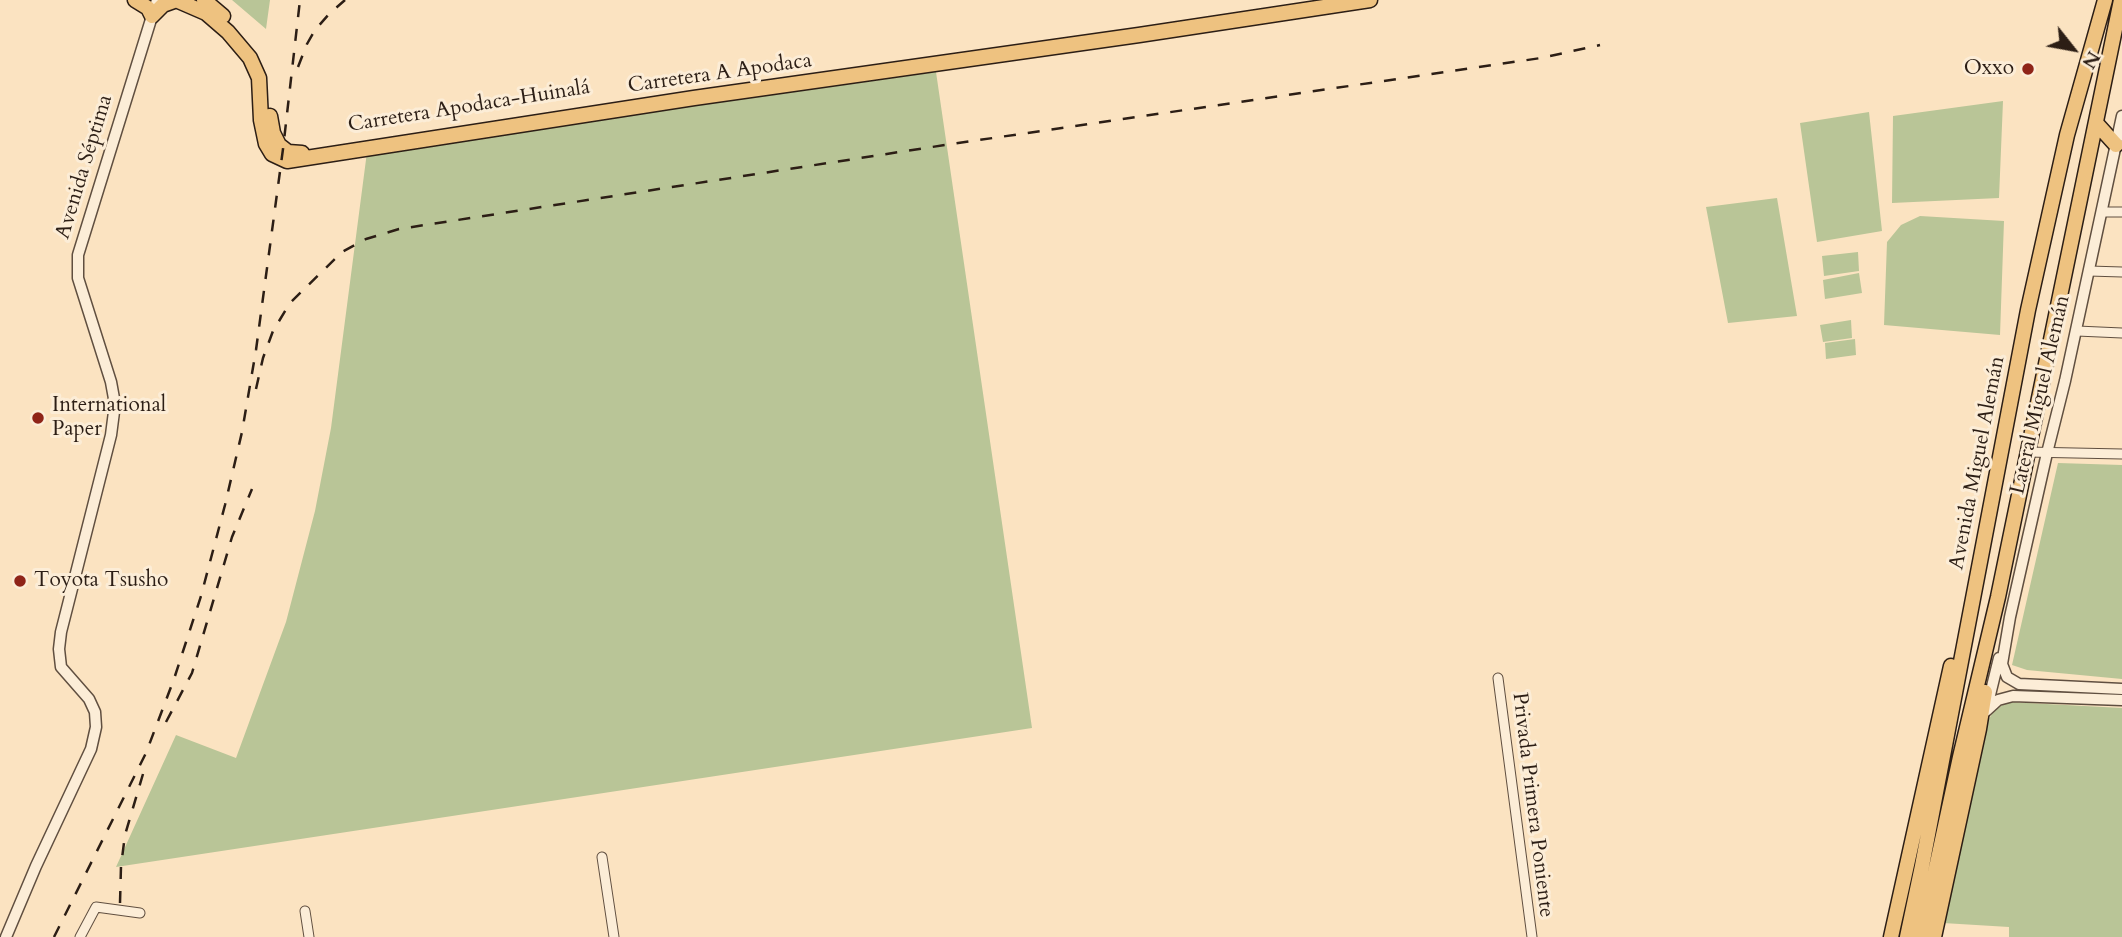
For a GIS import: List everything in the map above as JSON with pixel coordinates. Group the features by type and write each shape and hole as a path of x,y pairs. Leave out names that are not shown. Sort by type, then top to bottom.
{"main road":[{"path":"135,0 148,8 152,16 163,5 177,0"},
{"name":"Carretera A Apodaca","path":"177,0 206,13 228,32 250,58 259,78 261,120 266,144 272,154 287,161 708,96 1370,0"},
{"name":"Carretera Apodaca-Huinalá","path":"204,0 231,23 256,54 267,79 271,126 275,138 283,149 298,154 1335,0"},
{"name":"Avenida Miguel Alemán","path":"1921,937 1929,867 1975,592 2028,310 2067,135 2105,0"},
{"name":"Avenida Miguel Alemán","path":"1907,937 1929,867 1998,597 2121,0"},
{"path":"2096,122 2116,145"},
{"path":"1891,937 1957,636 1975,592"},
{"path":"1934,937 1979,729 1993,649 1998,597"}],"street":[{"name":"Avenida Séptima","path":"6,937 91,749 96,727 95,712 89,699 61,667 58,649 111,435 115,404 111,382 78,278 78,255 157,0"},
{"name":"Lateral Miguel Alemán","path":"2122,116 2077,331 2010,617 2002,664 2004,673 2011,680 2025,686 2122,689"},
{"path":"2102,212 2122,212"},
{"path":"2089,271 2122,272"},
{"path":"2077,331 2122,333"},
{"path":"2027,452 2122,454"},
{"path":"1979,729 1986,712 2010,617"},
{"name":"Privada Primera Poniente","path":"1498,678 1532,937"},
{"path":"1986,712 1998,700 2012,696 2122,700"},
{"path":"601,857 614,937"},
{"path":"80,937 96,907 140,913"},
{"path":"305,911 309,937"}],"green space":[{"path":"232,0 270,0 266,29"},
{"path":"936,72 1032,728 116,867 176,735 236,758 286,622 315,511 331,428 367,152"},
{"path":"2003,101 1999,198 1892,203 1893,116"},
{"path":"1869,112 1882,231 1817,242 1800,123"},
{"path":"1777,198 1797,316 1728,323 1706,207"},
{"path":"1920,216 2004,221 2000,335 1884,325 1887,242 1901,225"},
{"path":"1858,252 1859,271 1824,276 1822,256"},
{"path":"1859,273 1862,293 1825,299 1823,280"},
{"path":"1851,320 1852,338 1823,342 1820,325"},
{"path":"1855,339 1856,355 1826,359 1825,343"},
{"path":"2058,463 2122,465 2122,679 2027,670 2012,665"},
{"path":"2009,702 2122,708 2122,937 2009,937 2009,927 1943,923 1987,722 1995,709"}],"railway":[{"path":"54,937 146,753 201,596 225,505 242,432 256,350 300,0"},
{"path":"298,67 315,30 345,0"},
{"path":"256,389 273,331 290,303 342,252 366,239 399,229 945,145 1541,58 1600,45"},
{"path":"166,722 192,673 232,537 252,489"},
{"path":"120,903 125,835 143,774"}],"place":[{"name":"Oxxo","path":"2028,69"},
{"name":"International Paper","path":"38,418"},
{"name":"Toyota Tsusho","path":"20,581"}]}
